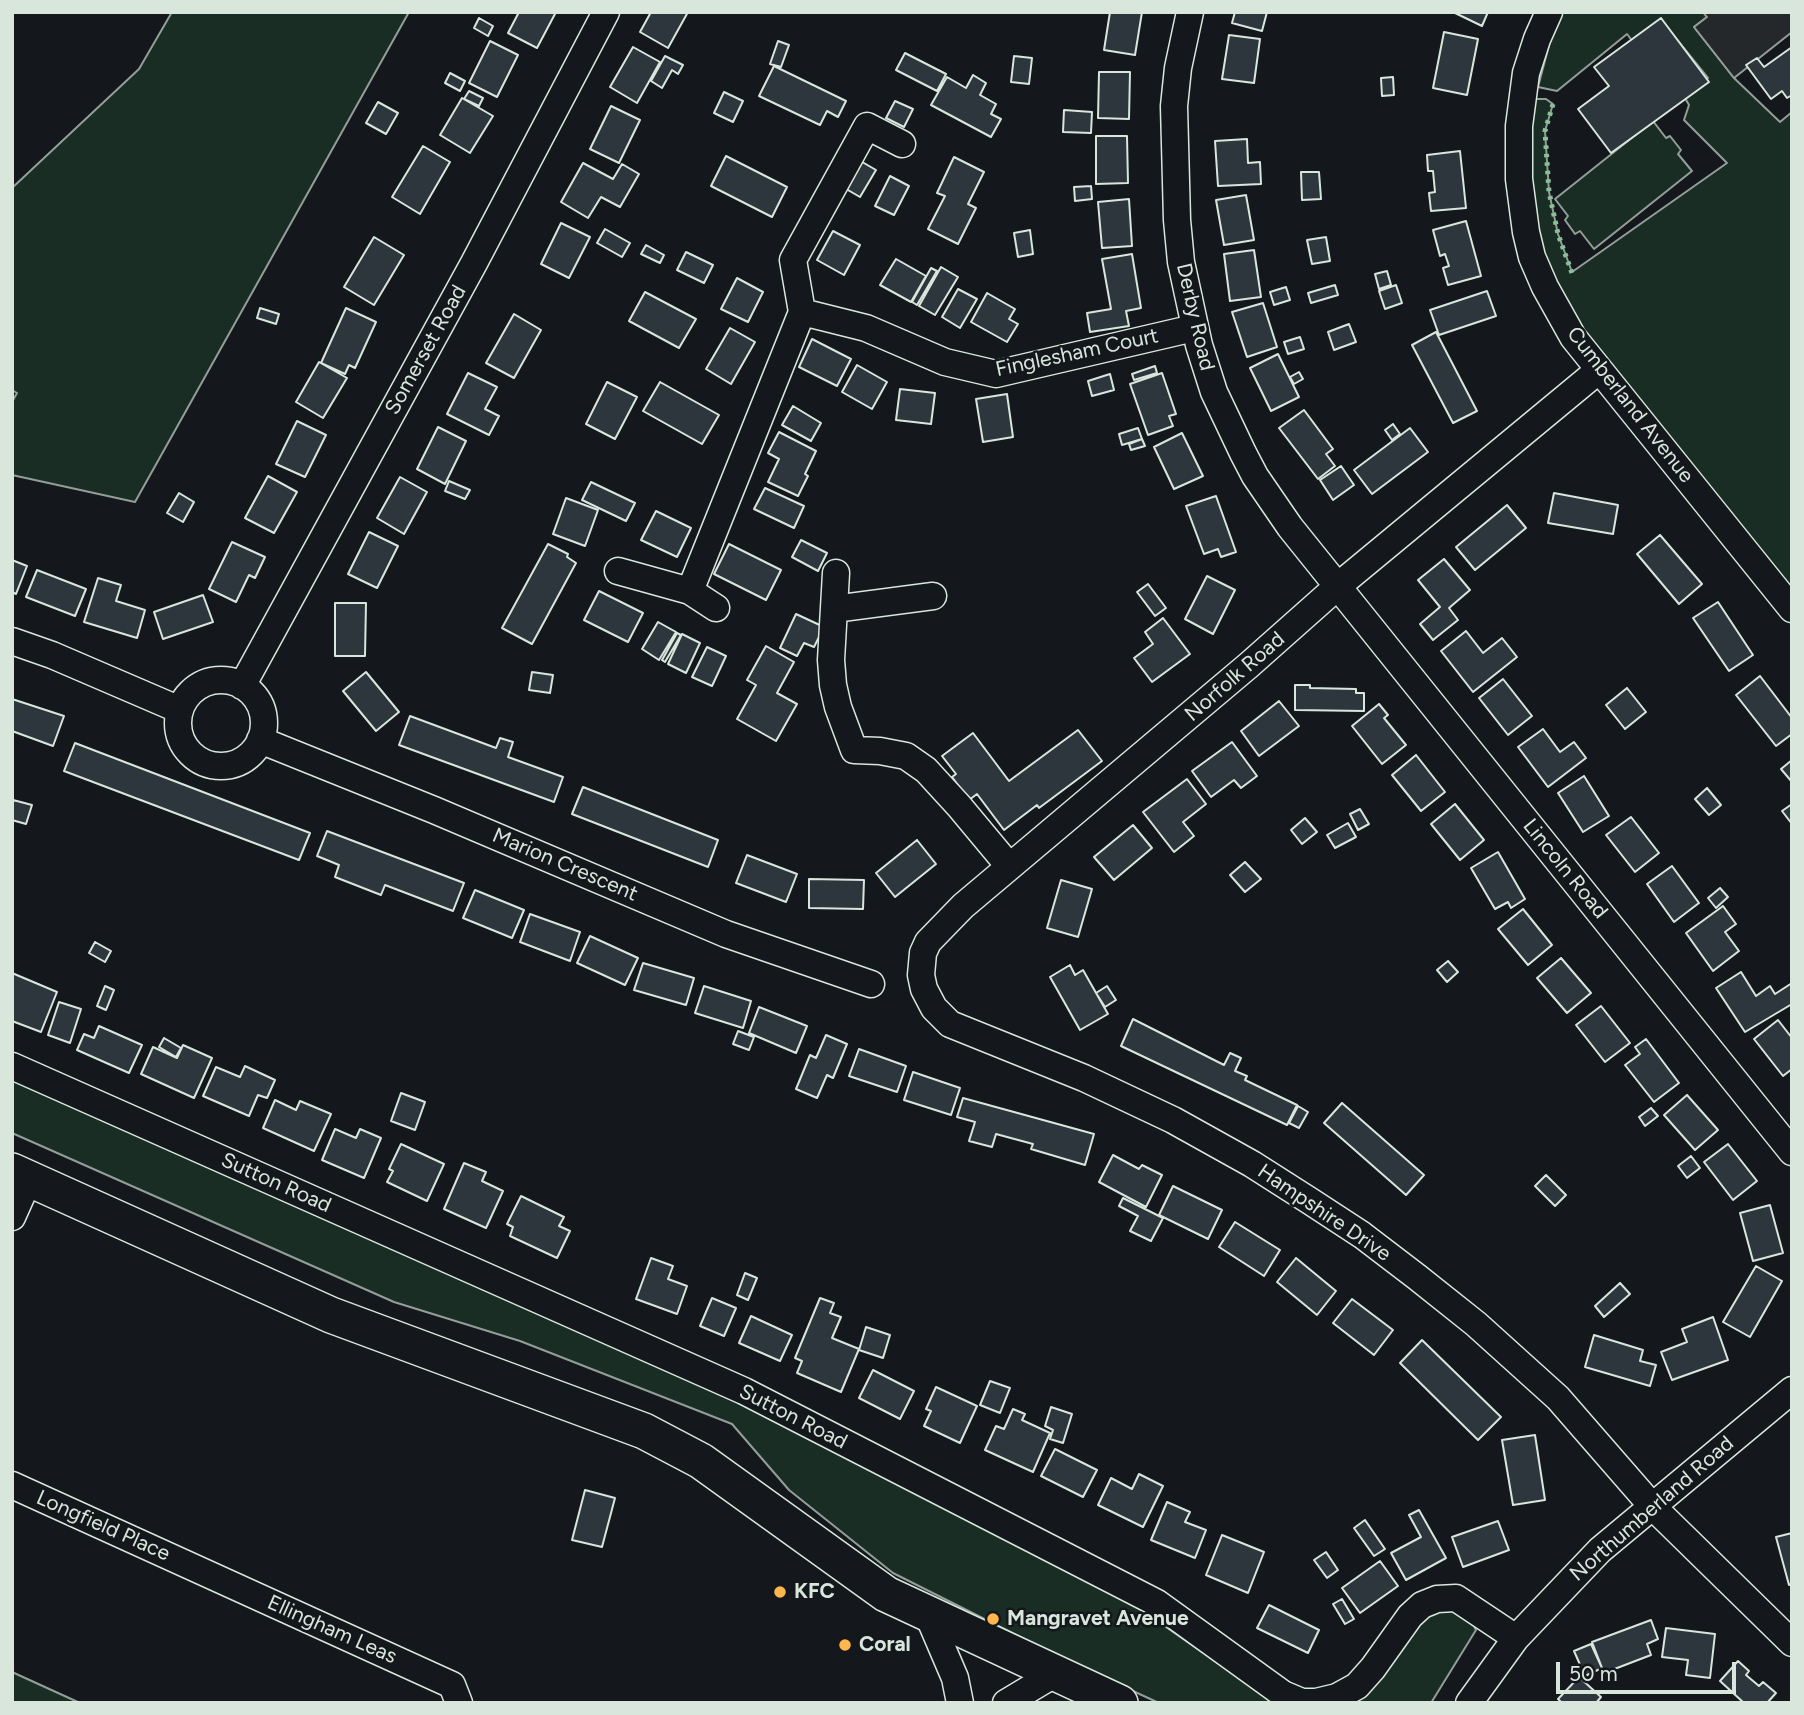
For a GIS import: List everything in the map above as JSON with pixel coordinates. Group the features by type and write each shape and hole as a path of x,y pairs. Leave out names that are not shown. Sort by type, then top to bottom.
{"main road":[{"path":"21,1175 331,1315 644,1431 701,1461 886,1594 1120,1703"}],"street":[{"name":"Somerset Road","path":"242,686 474,263 606,12"},
{"name":"Derby Road","path":"1190,12 1178,68 1175,128 1177,220 1183,274 1194,328 1214,392 1255,476 1290,527 1338,586"},
{"name":"Cumberland Avenue","path":"1549,12 1537,39 1522,96 1518,151 1522,209 1532,257 1545,287 1573,337 1792,609"},
{"path":"690,591 802,312 793,260 867,126 902,144"},
{"name":"Finglesham Court","path":"802,312 866,328 946,362 996,373 1194,328"},
{"name":"Norfolk Road","path":"934,1008 924,989 920,964 928,942 963,906 1249,666 1338,586 1599,370"},
{"path":"618,571 690,591 716,608"},
{"path":"836,573 831,660 833,685 854,750 906,756 926,770 1009,866"},
{"name":"Lincoln Road","path":"1338,586 1792,1152"},
{"path":"834,608 933,596"},
{"path":"12,641 52,655 180,710"},
{"path":"221,680 242,686 257,700 263,713 264,727 253,752 236,763 222,766 202,762 191,754 183,743 179,730 180,710 192,692 205,683 221,680"},
{"name":"Marion Crescent","path":"260,740 434,810 726,934 871,984"},
{"name":"Hampshire Drive","path":"934,1008 950,1024 1084,1078 1173,1120 1252,1164 1362,1235 1476,1324 1524,1366 1583,1425 1651,1506 1792,1643"},
{"name":"Sutton Road","path":"12,1066 744,1391 1157,1603 1283,1694 1302,1702 1337,1697 1357,1686 1410,1616 1422,1605 1437,1598 1456,1598 1516,1638"},
{"path":"12,1217 21,1175"},
{"name":"Northumberland Road","path":"1469,1703 1516,1638 1600,1549 1792,1390"},
{"name":"Longfield Place","path":"12,1485 194,1567"},
{"name":"Ellingham Leas","path":"194,1567 452,1685 459,1703"},
{"path":"928,1615 956,1678 960,1703"},
{"path":"1006,1703 1056,1673"}],"green space":[{"path":"172,12 409,12 135,502 12,475 12,402 17,393 12,390 12,188 139,69"},
{"path":"1563,12 1703,12 1707,17 1694,27 1734,78 1780,122 1792,112 1792,593 1578,325 1538,248 1530,203 1531,99 1546,99 1553,104 1545,131 1549,192 1558,234 1572,272 1727,163 1684,120 1689,105 1685,98 1708,78 1661,20 1633,42 1627,34 1557,91 1538,87 1552,34"},
{"path":"1653,121 1666,138 1670,136 1681,150 1678,154 1692,171 1594,249 1580,231 1575,234 1565,220 1568,216 1555,199"},
{"path":"12,1077 748,1401 1110,1588 1275,1703 1159,1703 1072,1663 893,1573 789,1490 732,1424 520,1341 394,1302 12,1133"},
{"path":"1436,1606 1469,1616 1476,1630 1431,1703 1346,1703"},
{"path":"12,1672 80,1703 12,1703"}],"shaded area":[{"path":"1703,12 1792,12 1792,32 1734,78 1694,27 1707,17"}],"building":[{"path":"519,12 556,12 537,48 508,33"},
{"path":"651,12 688,12 668,48 640,32"},
{"path":"1110,12 1142,12 1135,55 1104,50"},
{"path":"1235,12 1267,12 1262,31 1232,23"},
{"path":"1453,12 1488,12 1482,26"},
{"path":"479,18 493,26 488,36 474,28"},
{"path":"1661,18 1709,82 1611,153 1578,109 1609,86 1594,67"},
{"path":"1444,32 1478,39 1467,95 1433,88"},
{"path":"1229,35 1260,39 1254,83 1222,79"},
{"path":"490,41 518,55 497,97 469,83"},
{"path":"778,41 789,45 781,67 770,64"},
{"path":"633,47 660,62 637,103 610,87"},
{"path":"1792,47 1792,95 1787,98 1782,91 1771,99 1746,65 1757,58 1764,67"},
{"path":"905,53 946,74 937,91 896,70"},
{"path":"665,56 683,65 678,74 672,70 662,88 651,81"},
{"path":"1014,56 1032,58 1029,84 1011,82"},
{"path":"774,66 846,101 838,117 827,111 820,125 759,96"},
{"path":"1099,72 1130,72 1129,119 1098,118"},
{"path":"450,73 465,81 460,91 445,83"},
{"path":"973,75 986,83 980,95 996,104 991,114 1001,119 991,137 931,105 947,77 966,88"},
{"path":"1393,77 1394,95 1382,96 1381,78"},
{"path":"469,91 483,98 479,106 464,99"},
{"path":"724,92 743,101 733,122 714,113"},
{"path":"462,98 493,116 470,153 440,135"},
{"path":"895,101 913,109 904,127 886,118"},
{"path":"378,102 398,113 386,134 366,123"},
{"path":"611,106 640,120 619,163 590,149"},
{"path":"1064,110 1092,112 1091,133 1063,132"},
{"path":"1096,136 1127,136 1128,183 1096,184"},
{"path":"1247,139 1248,163 1260,162 1261,184 1218,186 1215,141"},
{"path":"423,146 450,162 420,214 392,197"},
{"path":"1460,151 1466,208 1431,211 1429,193 1435,192 1433,171 1428,171 1427,155"},
{"path":"726,156 787,187 772,217 711,186"},
{"path":"954,157 984,172 968,204 976,208 958,244 928,229 945,196 937,193"},
{"path":"857,159 876,170 860,197 841,186"},
{"path":"583,163 613,179 622,164 639,174 620,207 601,197 588,218 561,202"},
{"path":"1301,172 1319,172 1321,199 1302,200"},
{"path":"890,176 909,186 894,215 875,206"},
{"path":"1091,186 1092,199 1075,201 1074,187"},
{"path":"1246,195 1254,240 1224,245 1216,200"},
{"path":"1129,199 1132,246 1102,248 1098,202"},
{"path":"1466,221 1481,276 1448,285 1443,268 1449,266 1445,254 1440,256 1433,230"},
{"path":"561,223 590,237 569,278 541,264"},
{"path":"605,229 630,243 622,257 597,243"},
{"path":"1030,230 1033,254 1018,257 1014,233"},
{"path":"833,231 860,245 844,275 817,260"},
{"path":"374,237 404,255 374,305 344,287"},
{"path":"1326,237 1330,261 1312,264 1307,240"},
{"path":"646,245 664,255 660,263 641,254"},
{"path":"1254,250 1261,297 1230,301 1224,254"},
{"path":"686,252 713,265 704,283 677,270"},
{"path":"1132,254 1141,308 1126,311 1129,326 1090,332 1087,313 1111,309 1102,259"},
{"path":"896,259 926,276 911,302 880,285"},
{"path":"941,267 958,277 935,315 919,306"},
{"path":"931,268 937,271 917,305 912,302"},
{"path":"1387,271 1391,285 1379,289 1375,274"},
{"path":"737,278 763,292 748,322 721,309"},
{"path":"1335,285 1338,295 1311,303 1308,293"},
{"path":"1396,285 1402,303 1385,309 1379,291"},
{"path":"1286,287 1290,300 1274,305 1270,292"},
{"path":"958,289 977,299 960,328 942,317"},
{"path":"1487,291 1496,316 1439,335 1430,310"},
{"path":"645,292 696,319 679,348 629,321"},
{"path":"987,293 1015,309 1009,319 1018,324 1007,342 971,322"},
{"path":"1263,303 1277,347 1247,357 1232,312"},
{"path":"260,308 279,314 276,324 257,318"},
{"path":"346,308 376,322 355,368 349,365 345,374 321,363"},
{"path":"514,314 541,330 514,378 486,363"},
{"path":"1349,324 1356,342 1334,350 1328,332"},
{"path":"730,328 755,342 731,384 706,369"},
{"path":"1436,332 1477,411 1453,423 1412,345"},
{"path":"1300,337 1304,349 1288,354 1284,342"},
{"path":"812,339 851,359 837,386 799,367"},
{"path":"1278,354 1299,397 1271,411 1250,368"},
{"path":"319,362 347,378 323,418 296,402"},
{"path":"857,365 887,382 872,409 842,392"},
{"path":"1155,366 1157,373 1134,380 1132,374"},
{"path":"1299,372 1303,379 1294,384 1290,377"},
{"path":"468,373 497,387 485,409 499,416 489,435 447,414"},
{"path":"1162,373 1176,414 1169,416 1173,426 1148,435 1130,384"},
{"path":"1110,374 1114,390 1092,396 1088,381"},
{"path":"607,382 637,397 615,439 586,424"},
{"path":"660,382 719,415 702,444 643,411"},
{"path":"900,389 935,393 931,424 896,420"},
{"path":"1007,394 1013,437 983,442 976,399"},
{"path":"793,406 821,423 811,441 782,425"},
{"path":"1304,410 1333,449 1326,454 1335,466 1318,479 1279,428"},
{"path":"297,421 326,435 305,477 276,464"},
{"path":"1393,424 1400,434 1392,440 1385,430"},
{"path":"438,427 466,441 445,484 417,469"},
{"path":"1138,428 1142,439 1122,445 1119,434"},
{"path":"1410,428 1428,452 1372,494 1354,470"},
{"path":"779,432 816,451 798,496 768,482 779,459 768,453"},
{"path":"1182,433 1203,476 1174,489 1154,447"},
{"path":"1142,439 1145,446 1131,450 1129,444"},
{"path":"1341,466 1354,485 1333,500 1320,480"},
{"path":"268,476 297,492 274,533 245,518"},
{"path":"400,477 427,492 404,534 377,518"},
{"path":"449,481 470,490 465,499 445,491"},
{"path":"591,482 635,503 626,521 582,500"},
{"path":"765,488 804,506 794,528 754,509"},
{"path":"179,493 194,502 183,522 167,513"},
{"path":"1554,493 1618,505 1613,534 1548,523"},
{"path":"1216,496 1236,552 1221,557 1218,549 1204,554 1186,506"},
{"path":"566,498 598,510 585,546 553,534"},
{"path":"1507,505 1526,528 1475,570 1456,547"},
{"path":"656,511 691,528 677,557 641,540"},
{"path":"369,532 398,546 377,588 348,574"},
{"path":"1660,535 1702,584 1679,604 1637,554"},
{"path":"801,540 827,553 818,571 792,557"},
{"path":"232,542 265,557 255,578 249,575 236,602 209,589"},
{"path":"548,544 568,554 567,557 576,563 532,644 502,628"},
{"path":"729,544 781,570 766,600 714,574"},
{"path":"1444,559 1470,590 1449,608 1458,620 1433,640 1420,624 1440,607 1418,580"},
{"path":"12,560 27,566 16,594 12,592"},
{"path":"37,570 86,589 75,616 26,597"},
{"path":"1207,576 1235,590 1213,634 1185,619"},
{"path":"98,578 121,585 116,601 145,610 137,638 84,622"},
{"path":"1148,584 1166,608 1155,616 1137,592"},
{"path":"599,591 643,613 628,642 584,620"},
{"path":"203,595 213,622 163,639 154,612"},
{"path":"1718,602 1753,655 1729,671 1693,618"},
{"path":"335,603 366,603 365,656 335,656"},
{"path":"796,614 824,627 814,647 804,643 797,656 780,648"},
{"path":"1163,618 1190,654 1152,682 1134,658 1153,644 1145,632"},
{"path":"658,622 676,632 659,660 642,649"},
{"path":"1466,631 1483,653 1502,638 1517,657 1473,692 1441,651"},
{"path":"677,633 681,635 665,662 662,660"},
{"path":"682,634 700,643 686,673 668,664"},
{"path":"766,646 794,662 777,693 797,704 776,741 737,719 756,685 747,680"},
{"path":"707,647 726,656 712,686 692,677"},
{"path":"366,672 399,712 376,731 343,691"},
{"path":"532,672 553,675 550,693 529,690"},
{"path":"1760,676 1792,718 1792,734 1776,746 1736,695"},
{"path":"1503,679 1532,716 1508,735 1479,698"},
{"path":"1295,685 1356,689 1356,693 1364,693 1364,711 1295,710"},
{"path":"1627,688 1646,712 1625,729 1606,705"},
{"path":"12,699 64,716 53,746 12,731"},
{"path":"1279,701 1299,726 1259,756 1241,731"},
{"path":"1379,704 1388,715 1384,718 1406,745 1382,764 1352,726"},
{"path":"410,716 496,748 500,738 513,742 508,757 563,777 554,802 399,745"},
{"path":"1543,729 1560,752 1574,742 1586,758 1548,787 1518,747"},
{"path":"1078,730 1102,761 1039,808 1037,805 1004,830 977,794 969,800 952,777 956,774 942,756 973,733 1009,781"},
{"path":"1232,742 1257,776 1241,788 1234,780 1211,797 1192,771"},
{"path":"75,743 310,833 299,860 64,771"},
{"path":"1416,755 1445,792 1421,811 1392,775"},
{"path":"1792,760 1792,782 1781,769"},
{"path":"1584,776 1609,816 1583,832 1558,793"},
{"path":"1187,779 1206,804 1183,822 1194,836 1174,852 1143,812"},
{"path":"583,787 718,840 708,867 572,814"},
{"path":"1707,788 1721,805 1709,815 1695,799"},
{"path":"13,800 32,805 26,824 12,820"},
{"path":"1455,804 1484,840 1460,860 1431,824"},
{"path":"1792,804 1792,824 1782,811"},
{"path":"1360,809 1369,824 1358,830 1350,814"},
{"path":"1631,817 1659,853 1635,872 1606,835"},
{"path":"1305,818 1317,832 1302,844 1291,830"},
{"path":"1348,823 1356,837 1335,848 1327,835"},
{"path":"1133,825 1152,848 1114,880 1094,857"},
{"path":"327,831 464,883 453,911 385,885 381,895 335,877 339,865 317,856"},
{"path":"917,840 936,864 895,897 876,873"},
{"path":"1498,852 1525,899 1511,908 1508,902 1495,909 1471,868"},
{"path":"747,855 797,874 786,902 736,883"},
{"path":"1245,862 1261,879 1245,892 1230,875"},
{"path":"1672,866 1699,903 1674,922 1647,884"},
{"path":"809,879 864,880 863,909 809,908"},
{"path":"1061,880 1092,889 1078,937 1047,928"},
{"path":"1720,888 1728,897 1716,908 1708,898"},
{"path":"475,890 524,910 512,938 463,918"},
{"path":"1723,906 1736,924 1725,932 1739,951 1713,971 1686,933"},
{"path":"1523,909 1552,945 1528,965 1498,929"},
{"path":"530,914 580,932 570,961 520,942"},
{"path":"590,936 638,958 625,985 577,963"},
{"path":"95,942 111,951 105,962 89,953"},
{"path":"1561,958 1591,993 1567,1013 1537,978"},
{"path":"1448,961 1458,972 1447,982 1437,970"},
{"path":"643,963 694,978 686,1005 634,990"},
{"path":"1070,965 1075,975 1083,970 1108,1014 1080,1030 1050,977"},
{"path":"1741,972 1756,996 1770,986 1775,994 1792,983 1792,1004 1745,1032 1716,988"},
{"path":"12,973 57,992 41,1032 12,1021"},
{"path":"105,986 114,990 106,1010 97,1006"},
{"path":"704,986 751,1001 743,1028 695,1013"},
{"path":"1107,986 1116,1000 1105,1007 1096,993"},
{"path":"59,1002 81,1009 70,1043 48,1035"},
{"path":"1601,1006 1630,1043 1605,1062 1576,1025"},
{"path":"759,1007 807,1026 796,1053 749,1033"},
{"path":"1133,1019 1224,1065 1230,1053 1241,1058 1235,1071 1247,1076 1245,1080 1297,1105 1287,1125 1121,1046"},
{"path":"1778,1020 1792,1038 1792,1069 1783,1076 1754,1039"},
{"path":"99,1026 142,1045 129,1073 77,1050 84,1034 94,1038"},
{"path":"738,1031 754,1037 749,1050 733,1044"},
{"path":"826,1035 847,1044 833,1078 827,1075 817,1098 796,1089 810,1055 816,1058"},
{"path":"164,1038 181,1048 176,1057 159,1047"},
{"path":"1646,1039 1679,1083 1654,1102 1625,1065 1640,1054 1635,1047"},
{"path":"183,1045 212,1058 194,1098 141,1074 153,1047 177,1058"},
{"path":"859,1049 906,1066 897,1092 849,1076"},
{"path":"245,1066 275,1080 267,1098 258,1095 249,1116 203,1096 216,1067 240,1077"},
{"path":"913,1072 960,1088 951,1115 904,1100"},
{"path":"401,1093 425,1102 415,1130 391,1121"},
{"path":"1687,1095 1718,1130 1695,1150 1664,1115"},
{"path":"963,1098 1094,1134 1085,1165 1031,1149 1033,1144 996,1134 992,1147 969,1141 975,1122 957,1117"},
{"path":"275,1100 296,1110 300,1101 331,1114 314,1151 263,1128"},
{"path":"1342,1103 1424,1175 1406,1195 1324,1123"},
{"path":"1298,1106 1308,1112 1299,1128 1289,1123"},
{"path":"1651,1108 1658,1116 1645,1126 1639,1117"},
{"path":"335,1129 356,1138 360,1129 381,1138 364,1178 322,1160"},
{"path":"401,1144 444,1164 427,1201 387,1182 393,1171 389,1169"},
{"path":"1728,1144 1757,1181 1733,1200 1704,1162"},
{"path":"1113,1155 1139,1169 1142,1165 1162,1175 1146,1207 1099,1182"},
{"path":"1691,1156 1700,1168 1687,1178 1678,1166"},
{"path":"464,1163 486,1172 482,1181 503,1191 486,1228 444,1209"},
{"path":"1546,1175 1566,1195 1555,1206 1535,1186"},
{"path":"1173,1186 1222,1210 1208,1239 1159,1215"},
{"path":"521,1196 564,1217 559,1226 570,1231 557,1258 510,1236 513,1227 507,1224"},
{"path":"1123,1198 1163,1218 1151,1241 1130,1231 1138,1216 1119,1206"},
{"path":"1770,1205 1783,1253 1753,1261 1740,1213"},
{"path":"1235,1222 1280,1250 1264,1276 1219,1247"},
{"path":"651,1258 673,1266 668,1279 687,1286 677,1314 636,1299"},
{"path":"1296,1258 1336,1291 1317,1315 1277,1282"},
{"path":"1756,1266 1782,1281 1750,1337 1723,1322"},
{"path":"745,1273 757,1278 748,1300 737,1295"},
{"path":"1620,1283 1630,1294 1604,1317 1595,1306"},
{"path":"712,1298 736,1308 724,1336 700,1326"},
{"path":"820,1298 834,1303 830,1313 841,1317 832,1338 859,1349 841,1392 797,1373 802,1361 795,1358"},
{"path":"1352,1299 1393,1330 1374,1355 1333,1323"},
{"path":"751,1316 792,1335 780,1361 739,1343"},
{"path":"1713,1317 1728,1360 1672,1380 1661,1352 1687,1342 1682,1329"},
{"path":"866,1327 890,1335 883,1358 859,1350"},
{"path":"1594,1335 1643,1350 1640,1361 1656,1365 1650,1386 1585,1367"},
{"path":"1422,1340 1501,1417 1478,1440 1400,1363"},
{"path":"873,1370 914,1391 900,1419 859,1398"},
{"path":"990,1381 1010,1388 1000,1413 980,1405"},
{"path":"936,1387 977,1406 960,1443 924,1426 931,1411 926,1409"},
{"path":"1051,1407 1072,1414 1063,1443 1050,1439 1053,1430 1045,1426"},
{"path":"1013,1409 1025,1414 1022,1420 1050,1433 1033,1472 985,1450 996,1426 1004,1429"},
{"path":"1535,1435 1545,1500 1513,1505 1502,1440"},
{"path":"1055,1449 1097,1470 1083,1497 1041,1476"},
{"path":"1139,1474 1163,1486 1143,1527 1098,1505 1111,1478 1132,1489"},
{"path":"585,1490 615,1498 602,1547 572,1540"},
{"path":"1167,1502 1190,1512 1185,1522 1206,1530 1195,1558 1151,1540"},
{"path":"1419,1510 1446,1558 1406,1580 1391,1553 1421,1537 1409,1515"},
{"path":"1365,1520 1385,1549 1374,1556 1354,1528"},
{"path":"1498,1521 1509,1550 1463,1567 1452,1537"},
{"path":"1792,1533 1792,1584 1789,1585 1776,1537"},
{"path":"1222,1535 1264,1552 1248,1593 1206,1575"},
{"path":"1326,1552 1338,1570 1327,1578 1314,1560"},
{"path":"1380,1561 1398,1586 1360,1613 1342,1588"},
{"path":"1342,1599 1354,1619 1345,1624 1333,1604"},
{"path":"1269,1605 1319,1630 1308,1653 1257,1628"},
{"path":"1651,1620 1658,1639 1647,1644 1651,1655 1604,1673 1592,1642"},
{"path":"1666,1628 1715,1634 1710,1678 1686,1675 1688,1660 1662,1657"},
{"path":"1591,1644 1602,1668 1585,1676 1574,1651"},
{"path":"1738,1661 1749,1671 1746,1675 1759,1686 1763,1682 1776,1693 1767,1703 1744,1703 1720,1681"},
{"path":"1579,1677 1601,1697 1596,1703 1562,1703 1558,1699"}],"hedge":[{"path":"1553,104 1545,131 1549,192 1558,234 1572,273"}],"place":[{"name":"KFC","path":"780,1592"},
{"name":"Mangravet Avenue","path":"993,1619"},
{"name":"Coral","path":"845,1645"}]}
